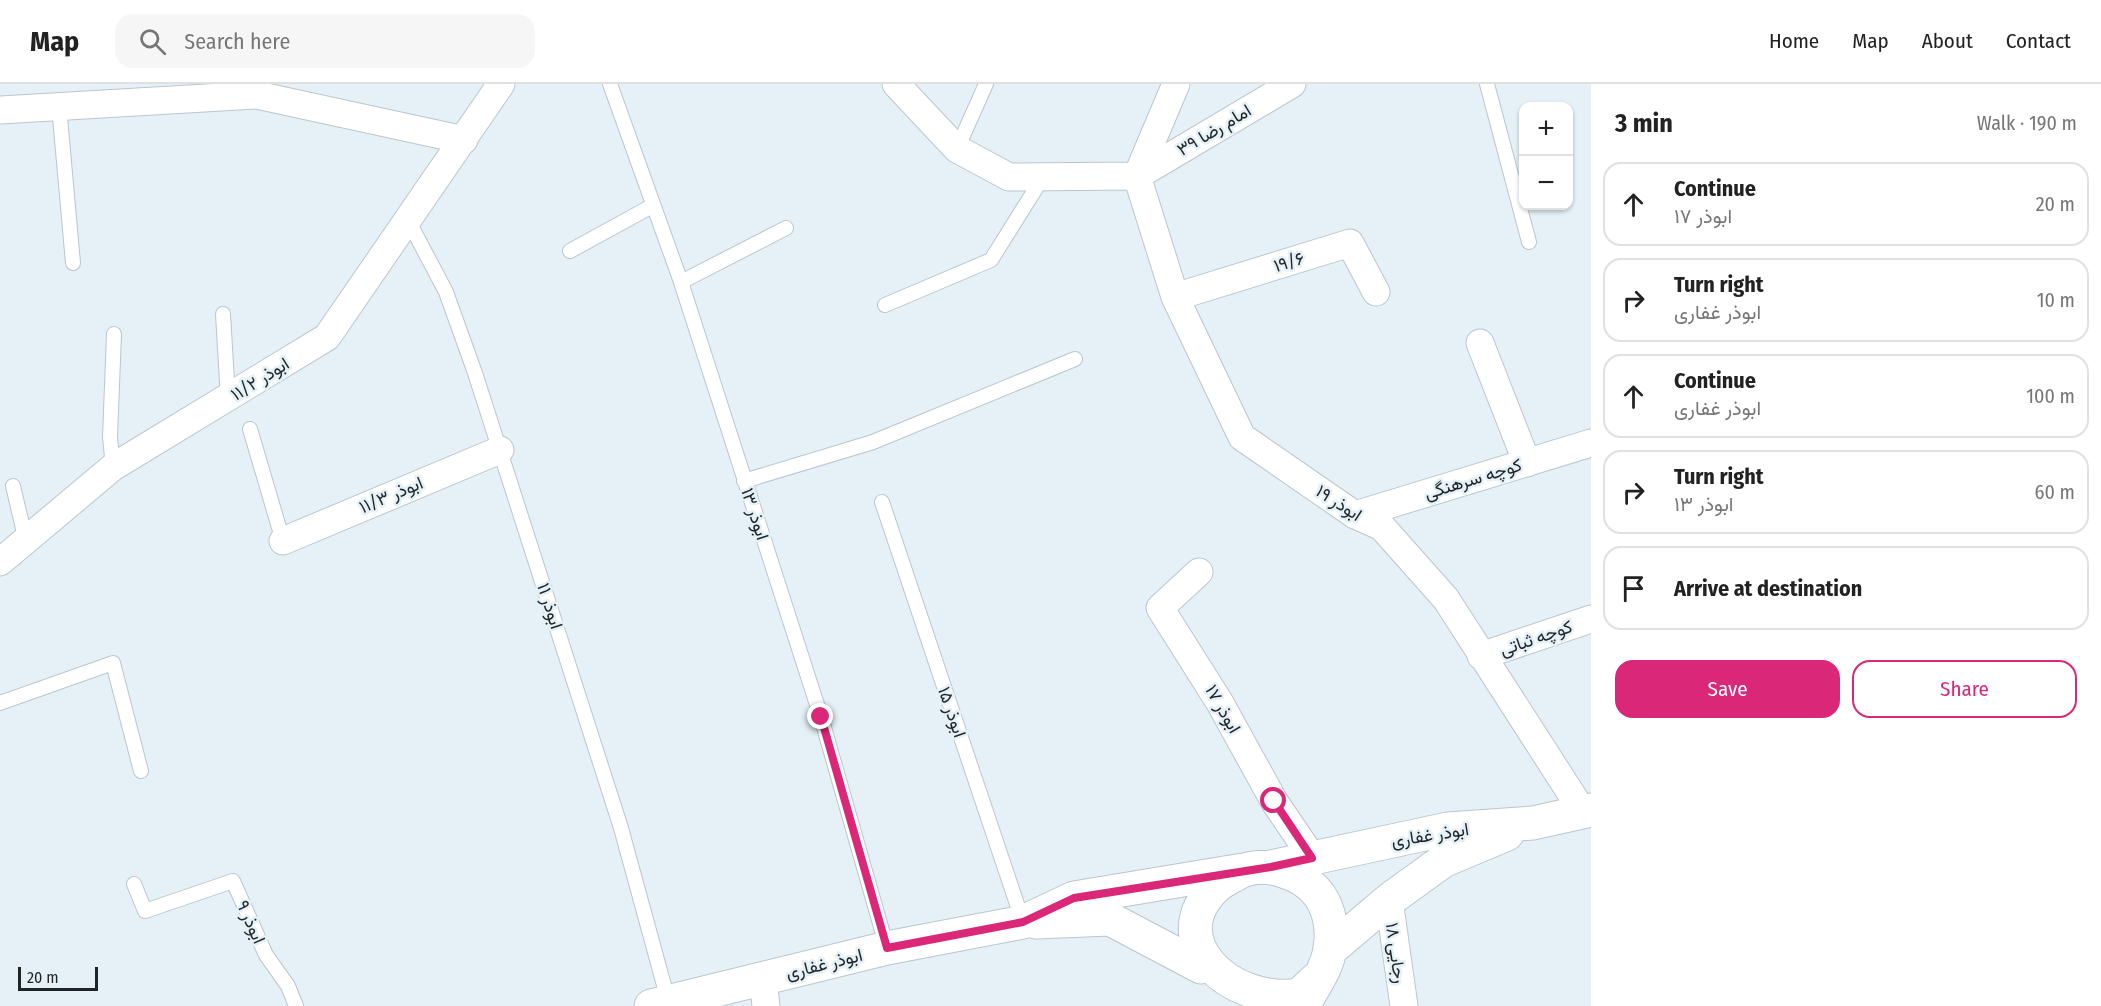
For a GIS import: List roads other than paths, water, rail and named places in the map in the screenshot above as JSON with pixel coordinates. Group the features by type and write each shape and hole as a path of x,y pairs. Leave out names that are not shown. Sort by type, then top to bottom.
{"main road":[{"name":"ابوذر غفاری","path":"660,1003 765,993 887,948 1023,922 1074,898 1257,869 1448,829 1533,823 1587,811"},
{"path":"1023,922 1110,919 1212,987 1242,1001 1270,1004 1298,996 1325,963 1389,900 1443,861 1533,823"},
{"path":"1212,987 1195,936 1201,908 1218,885 1257,869 1298,876 1320,896 1331,922 1325,963 1303,1006"}],"street":[{"name":"ابوذر ۱۱/۲","path":"0,562 113,467 327,337 501,84"},
{"path":"896,84 957,149 1009,177 1137,176 1176,84"},
{"name":"امام رضا ۳۹","path":"1137,176 1292,84"},
{"path":"0,110 223,90 257,94 464,140"},
{"name":"ابوذر ۱۹","path":"1137,176 1175,297 1242,437 1354,515 1382,527 1446,599 1481,656 1587,811"},
{"name":"۱۹/۶","path":"1175,297 1350,243 1376,292"},
{"path":"1480,343 1527,463"},
{"name":"کوچه سرهنگی","path":"1354,515 1591,443"},
{"name":"ابوذر ۱۱/۳","path":"283,541 500,450"},
{"name":"ابوذر ۱۷","path":"1199,572 1160,608 1220,703 1274,801 1312,858"},
{"name":"کوچه ثباتی","path":"1481,656 1591,619"},
{"name":"رجایی ۱۸","path":"1389,900 1404,1006"}],"lane":[{"name":"ابوذر ۱۳","path":"610,84 681,282 821,717 887,948"},
{"path":"957,149 986,84"},
{"path":"1486,84 1529,242"},
{"path":"58,106 73,263"},
{"path":"885,305 991,260 1043,177"},
{"path":"570,251 652,206"},
{"name":"ابوذر ۱۱","path":"408,220 446,292 500,450 621,828 660,1003"},
{"path":"681,282 786,228"},
{"path":"223,314 228,399"},
{"path":"113,467 110,437 114,334"},
{"path":"744,481 873,442 1075,359"},
{"path":"250,429 283,541"},
{"path":"14,486 26,541"},
{"name":"ابوذر ۱۵","path":"882,502 1023,922"},
{"path":"0,703 113,663 141,771"},
{"name":"ابوذر ۹","path":"134,884 145,911 233,881 266,955 288,986 296,1006"}]}
